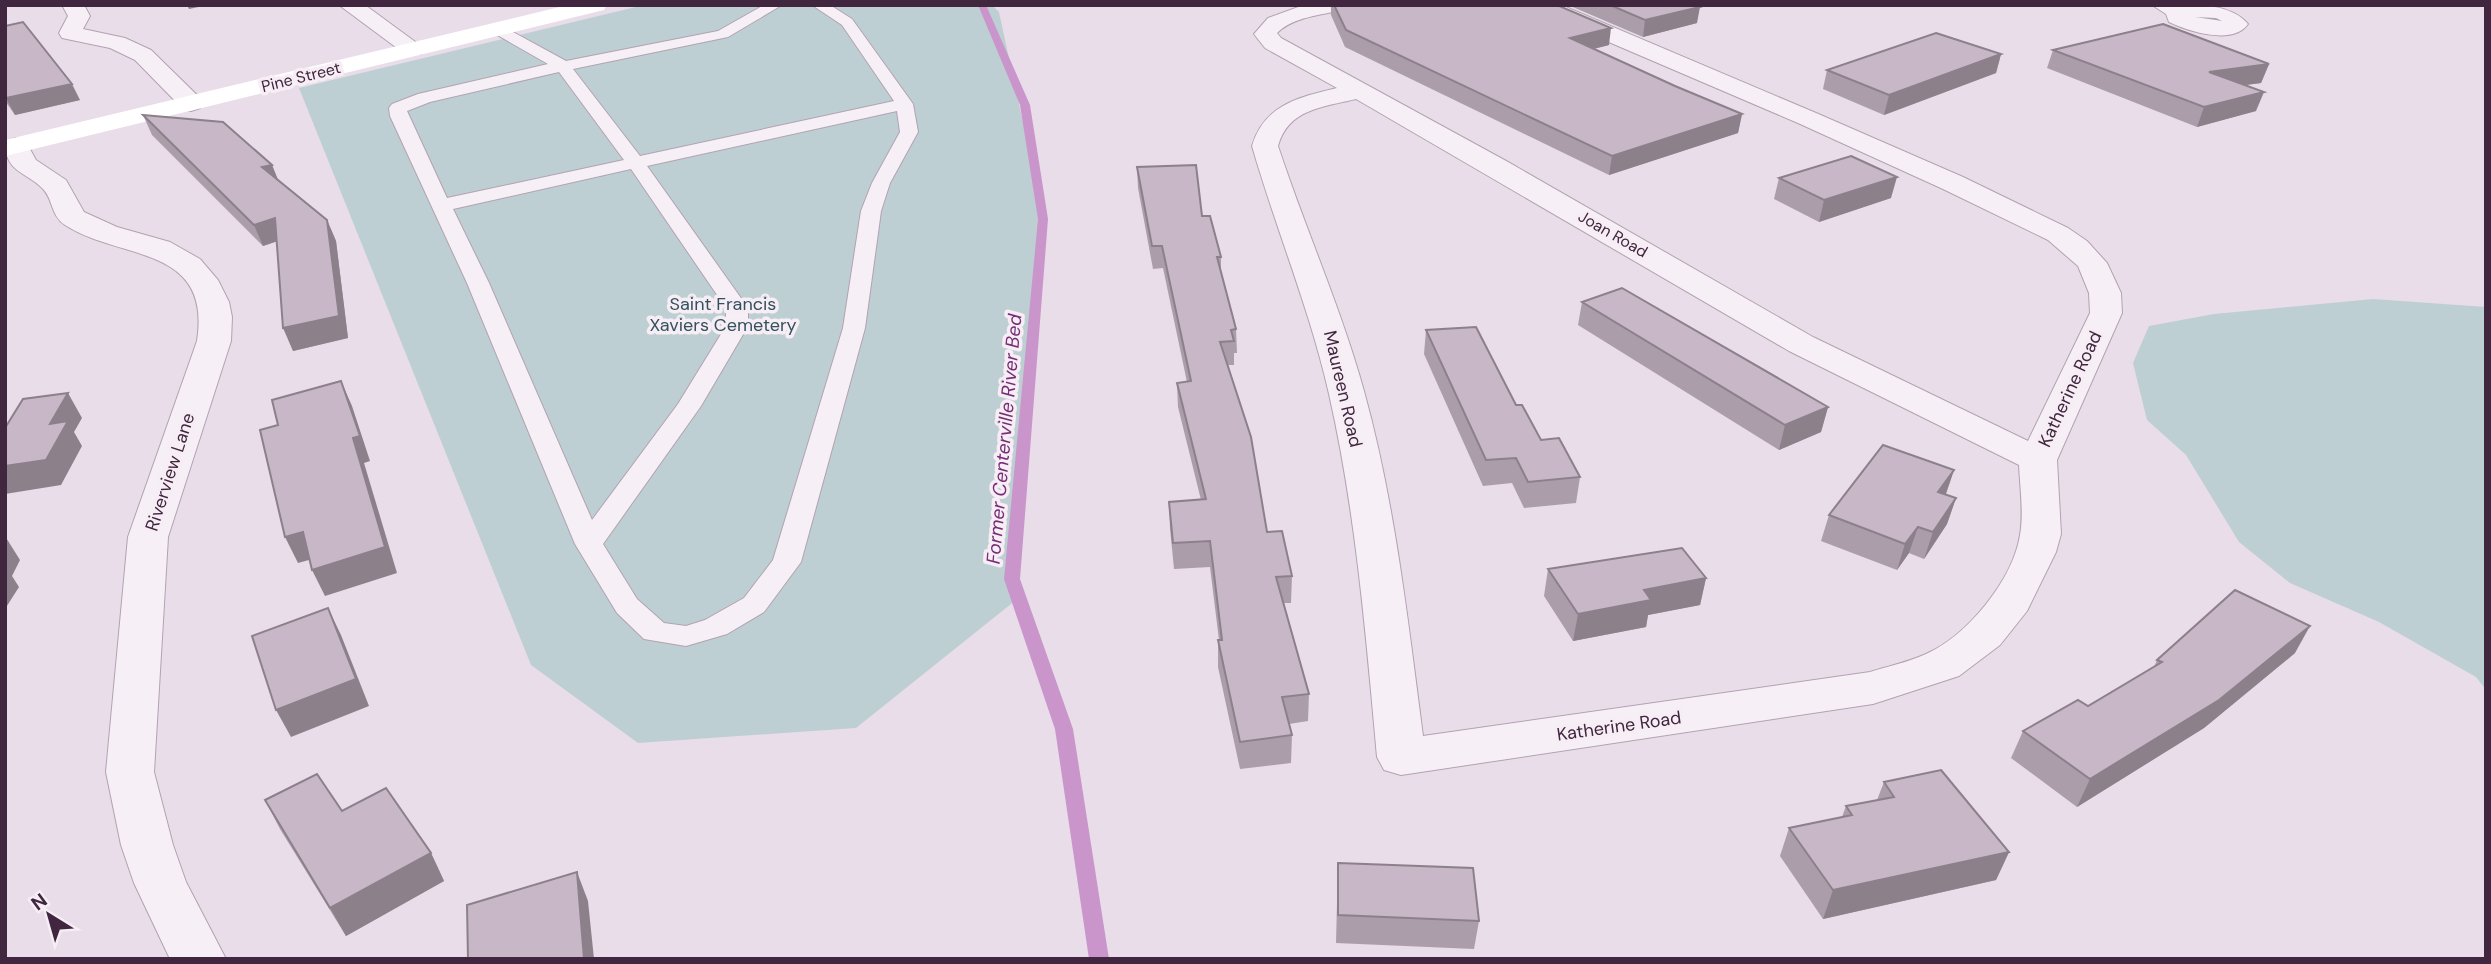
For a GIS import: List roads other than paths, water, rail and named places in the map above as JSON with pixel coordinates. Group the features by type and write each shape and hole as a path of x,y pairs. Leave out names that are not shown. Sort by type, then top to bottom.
{"main road":[{"name":"Pine Street","path":"13,162 191,103 596,5"}],"street":[{"path":"73,5 79,16 70,33 117,43 143,55 191,103"},
{"path":"350,5 413,49"},
{"name":"Joan Road","path":"1335,5 1275,22 1266,29 1265,34 1273,43 1801,344 2038,460"},
{"name":"Katherine Road","path":"1401,757 1873,688 1942,665 1984,635 1999,618 2012,601 2036,552 2042,516 2038,460 2106,313 2101,278 2092,263 2076,247 2034,222 1953,183 1542,5"},
{"name":"Maureen Road","path":"1359,91 1306,104 1283,114 1269,128 1265,146 1324,310 1347,395 1382,580 1401,757"},
{"name":"Riverview Lane","path":"13,162 56,185 65,209 71,216 97,228 157,247 187,263 205,285 215,311 214,341 148,537 130,772 147,845 160,883 198,959"}],"lane":[{"path":"775,5 723,34 705,39 562,65 424,98 398,108 399,116 442,205 589,544 627,606 655,632 686,636 716,626 754,605 787,562 854,328 871,211 881,183 909,132 910,123 904,104 850,14 819,5"},
{"path":"497,29 562,65 636,163 737,308 737,326 689,405 589,544"},
{"path":"442,205 904,104"}],"waterway":[{"name":"Former Centerville River Bed","path":"982,5 1025,105 1043,219 1012,579 1064,729 1099,959"}],"park label":[{"name":"Saint Francis Xaviers Cemetery","path":"723,314"}]}
